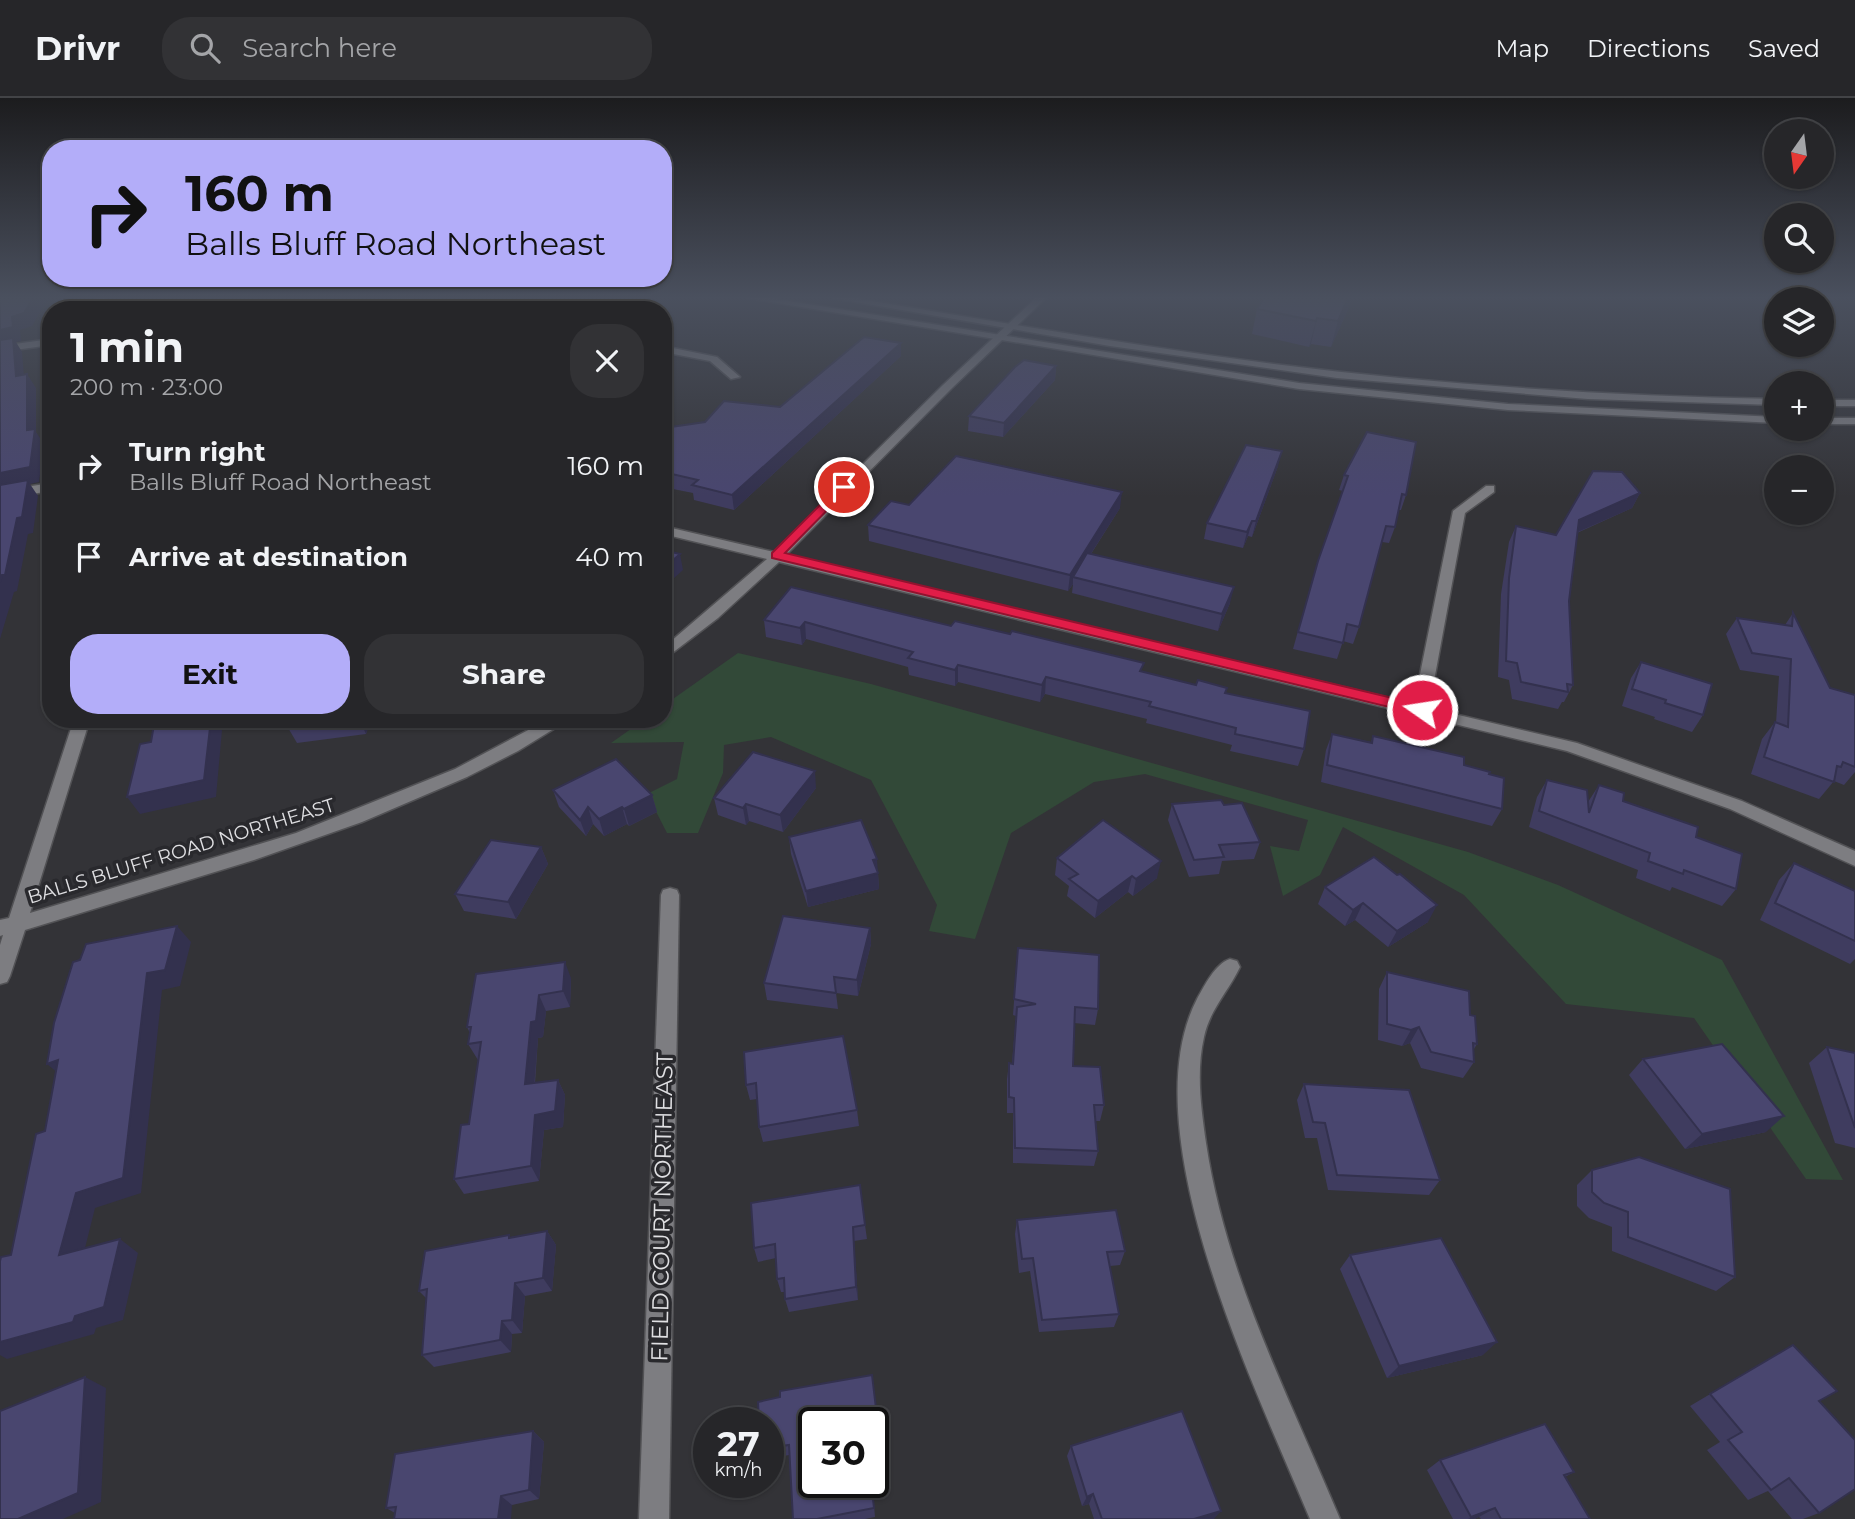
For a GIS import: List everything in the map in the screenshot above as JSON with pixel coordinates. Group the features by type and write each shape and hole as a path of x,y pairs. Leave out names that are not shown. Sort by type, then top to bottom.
{"street":[{"path":"719,364 735,377"},
{"path":"672,648 776,555 970,364"},
{"path":"1152,364 1374,394 1602,413 1764,420"},
{"path":"1259,364 1400,381 1594,396 1764,402"},
{"path":"1834,403 1855,403"},
{"path":"1834,421 1855,421"},
{"path":"0,495 42,488"},
{"path":"1422,710 1459,510 1490,489"},
{"path":"672,532 1571,747 1736,805 1855,859"},
{"path":"0,976 9,926 79,728"},
{"name":"BALLS BLUFF ROAD NORTHEAST","path":"9,926 239,859 335,827 475,766 545,728"},
{"name":"FIELD COURT NORTHEAST","path":"654,1519 670,895"},
{"path":"1230,967 1212,987 1200,1014 1190,1049 1189,1098 1194,1158 1210,1222 1246,1331 1325,1519"}],"green space":[{"path":"738,653 871,684 1468,852 1558,885 1722,960 1843,1180 1806,1179 1694,1018 1566,1004 1464,895 1343,827 1320,875 1283,896 1270,846 1299,851 1308,820 1145,774 1094,782 1011,833 975,939 929,931 937,905 871,780 771,737 724,745 723,773 698,833 667,833 647,794 677,779 684,742 611,743 632,728 672,728 672,700"}],"building":[{"path":"0,364 15,364 16,376 27,374 27,430 35,429 30,467 0,473"},
{"path":"831,364 877,364 732,495 692,485 698,480 672,474 672,427 705,422 724,401 780,407"},
{"path":"1018,364 1056,366 1004,423 969,416"},
{"path":"1367,432 1416,442 1406,495 1402,494 1395,527 1386,526 1359,627 1347,624 1343,643 1298,632 1318,561 1348,476 1344,475"},
{"path":"1246,445 1282,451 1256,521 1252,521 1247,532 1207,523"},
{"path":"956,456 1122,492 1070,575 868,525 891,501 909,505"},
{"path":"1593,471 1622,472 1640,493 1579,520 1569,601 1573,685 1567,684 1568,692 1521,682 1517,663 1506,661 1509,578 1516,526 1556,535"},
{"path":"28,480 22,517 17,518 5,575 2,575 0,582 0,485"},
{"path":"672,552 680,554 672,561"},
{"path":"1087,553 1234,587 1222,614 1073,577"},
{"path":"791,587 951,626 955,621 1010,634 1012,631 1144,663 1140,671 1196,685 1198,680 1227,688 1225,693 1310,711 1304,749 1235,734 1236,728 1149,706 1151,702 1046,677 1042,685 958,665 955,670 908,658 913,652 805,622 800,628 764,620"},
{"path":"1793,613 1830,688 1855,695 1855,767 1843,762 1841,767 1837,766 1834,782 1764,757 1775,722 1788,727 1791,659 1752,653 1737,618 1792,626"},
{"path":"1641,662 1712,684 1703,715 1632,689"},
{"path":"153,728 210,728 204,780 127,797 140,744 151,742"},
{"path":"1332,734 1372,743 1373,736 1464,757 1464,765 1504,778 1502,809 1327,765"},
{"path":"753,752 815,771 780,815 746,804 743,808 714,798"},
{"path":"616,759 652,795 599,819 588,807 580,820 553,790"},
{"path":"1547,780 1587,790 1589,813 1599,785 1624,793 1623,801 1698,827 1696,837 1742,854 1736,889 1684,870 1683,874 1648,861 1650,853 1539,811"},
{"path":"1221,800 1224,805 1242,803 1260,842 1219,845 1224,857 1194,860 1172,804"},
{"path":"861,820 877,859 873,860 878,873 806,891 789,837"},
{"path":"1103,820 1161,861 1136,879 1132,876 1098,901 1069,879 1078,874 1057,858"},
{"path":"491,840 541,847 508,902 455,894"},
{"path":"1374,857 1397,875 1400,874 1437,905 1397,931 1363,903 1353,910 1325,887"},
{"path":"1794,863 1855,891 1855,941 1775,903"},
{"path":"783,916 870,928 857,980 834,977 836,993 764,983"},
{"path":"177,926 165,970 147,973 123,1178 76,1193 59,1255 120,1239 104,1307 75,1316 73,1322 0,1342 0,1261 1,1257 11,1255 36,1134 45,1131 58,1060 47,1064 54,1023 73,962 80,960 86,944"},
{"path":"1018,948 1099,955 1098,1009 1075,1007 1073,1066 1100,1067 1104,1105 1094,1105 1098,1151 1015,1148 1014,1098 1009,1097 1009,1063 1013,1064 1017,1007 1036,1004 1014,999"},
{"path":"565,962 563,991 539,995 536,1021 531,1022 525,1084 558,1080 555,1111 535,1115 531,1166 454,1179 461,1125 469,1124 481,1042 468,1044 471,1027 467,1027 476,974"},
{"path":"1387,972 1469,991 1470,1015 1475,1016 1477,1044 1473,1043 1474,1062 1431,1052 1419,1027 1411,1030 1387,1024"},
{"path":"843,1036 857,1110 759,1127 756,1083 746,1085 744,1052"},
{"path":"1722,1044 1784,1116 1702,1134 1643,1059"},
{"path":"1827,1047 1855,1053 1855,1128"},
{"path":"1304,1084 1409,1090 1440,1180 1337,1175 1325,1123 1313,1122"},
{"path":"1639,1157 1730,1189 1735,1277 1628,1237 1628,1212 1604,1203 1592,1192 1592,1170"},
{"path":"860,1185 865,1225 853,1227 856,1287 785,1299 784,1278 777,1279 775,1244 754,1248 751,1203"},
{"path":"1116,1210 1125,1251 1107,1252 1119,1314 1042,1320 1033,1258 1022,1259 1017,1220"},
{"path":"547,1231 543,1278 515,1283 512,1320 502,1321 500,1340 422,1355 427,1289 419,1291 425,1251 509,1235 509,1238"},
{"path":"1441,1238 1497,1342 1399,1366 1350,1255"},
{"path":"1793,1345 1837,1391 1819,1401 1855,1440 1855,1489 1819,1513 1789,1478 1771,1490 1728,1440 1742,1432 1710,1394"},
{"path":"872,1375 876,1407 798,1407 798,1498 873,1498 874,1508 817,1519 793,1519 789,1445 784,1446 784,1407 758,1407 758,1402 780,1397 780,1391"},
{"path":"85,1377 78,1493 18,1519 0,1519 0,1411"},
{"path":"1182,1411 1221,1511 1194,1519 1102,1519 1093,1494 1087,1497 1071,1446"},
{"path":"1545,1424 1574,1472 1564,1475 1590,1519 1501,1519 1495,1508 1471,1517 1440,1460"},
{"path":"533,1431 529,1490 501,1496 498,1519 394,1519 396,1507 386,1508 395,1454"}],"route":[{"path":"844,487 776,555 1422,710"}]}
